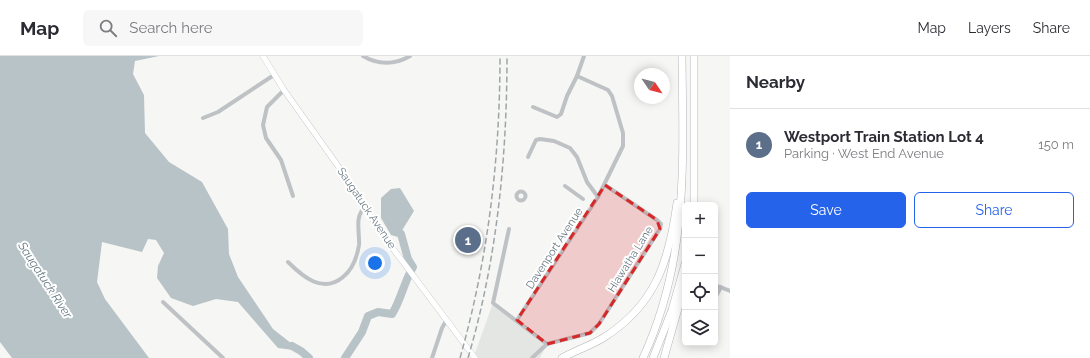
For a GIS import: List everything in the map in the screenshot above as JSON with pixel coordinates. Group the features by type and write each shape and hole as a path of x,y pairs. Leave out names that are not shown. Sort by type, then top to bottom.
{"highway":[{"path":"643,358 657,323 670,279 678,234 682,174 682,56"},
{"path":"694,56 694,202"},
{"path":"562,358 597,341 619,326 637,309 652,289 664,266 670,246 682,174"},
{"path":"653,358 672,310 682,274"},
{"path":"664,358 682,295"}],"main road":[{"name":"Saugatuck Avenue","path":"263,56 284,90 311,125 408,269 475,358"}],"street":[{"path":"363,56 373,61 384,63 397,62 410,56"},
{"path":"533,106 557,117 561,114 584,56"},
{"path":"203,118 218,112 274,74"},
{"path":"577,76 608,90 612,96 623,133 623,146 605,185"},
{"path":"284,90 267,107 263,125 266,138 281,160 293,196"},
{"path":"528,157 536,140 540,139 564,144 570,148 577,157 587,182 598,197"},
{"name":"Davenport Avenue","path":"517,320 605,185"},
{"name":"Hiawatha Lane","path":"547,344 590,333 612,305 660,229 661,224 657,220 605,185"},
{"path":"565,186 583,199"},
{"path":"288,262 309,279 318,283 330,285 340,280 348,273 355,257 359,245 358,218 365,207"},
{"path":"509,229 493,303 547,344 532,358"},
{"path":"718,286 730,291"},
{"path":"718,292 721,287"},
{"path":"163,302 223,358"},
{"path":"432,358 446,320"}],"highlighted area":[{"path":"605,185 657,220 660,229 599,324 590,333 547,344 517,320"}],"shaded area":[{"path":"493,303 547,344 540,358 475,358 474,356"}],"water":[{"name":"Saugatuck River","path":"0,56 159,56 135,61 133,74 144,95 145,133 169,162 202,182 228,229 229,254 238,277 273,329 301,351 278,348 238,302 216,299 193,306 171,298 157,278 158,266 164,253 156,240 148,239 142,252 102,242 97,282 105,299 149,358 12,358 0,342"},
{"path":"400,188 414,211 398,237 391,235 381,218 381,198 391,189"}],"waterway":[{"path":"345,358 362,332 368,316 378,312 392,314 398,303 413,267 408,259 401,234"},
{"path":"292,346 309,358"}],"railway":[{"path":"460,358 478,284 485,246 495,171 498,133 500,56"},
{"path":"468,358 486,284 498,208 505,132 507,56"}],"place":[{"name":"Westport Train Station Lot 4","path":"468,240"}]}
